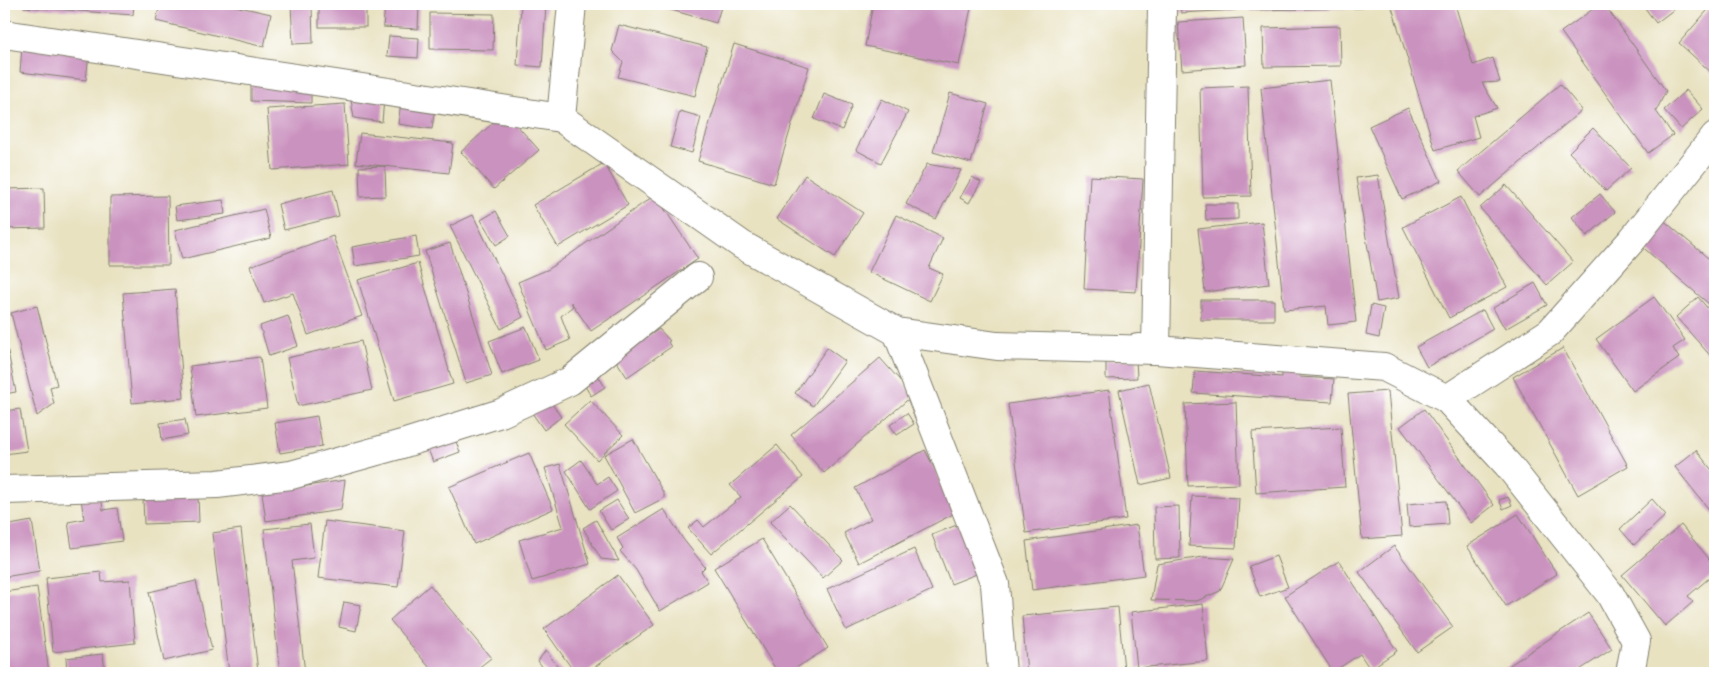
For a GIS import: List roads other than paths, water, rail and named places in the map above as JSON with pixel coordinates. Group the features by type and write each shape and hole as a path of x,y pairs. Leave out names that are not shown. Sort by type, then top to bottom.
{"street":[{"path":"561,118 572,4"},
{"path":"1156,350 1162,8"},
{"path":"4,34 561,118 673,196 890,328 1384,368 1447,399 1508,465 1610,594 1636,640 1630,673"},
{"path":"1447,399 1550,332 1632,240 1715,136"},
{"path":"4,490 217,484 291,475 402,444 501,412 570,381 698,277"},
{"path":"890,328 995,584 1002,673"}]}
